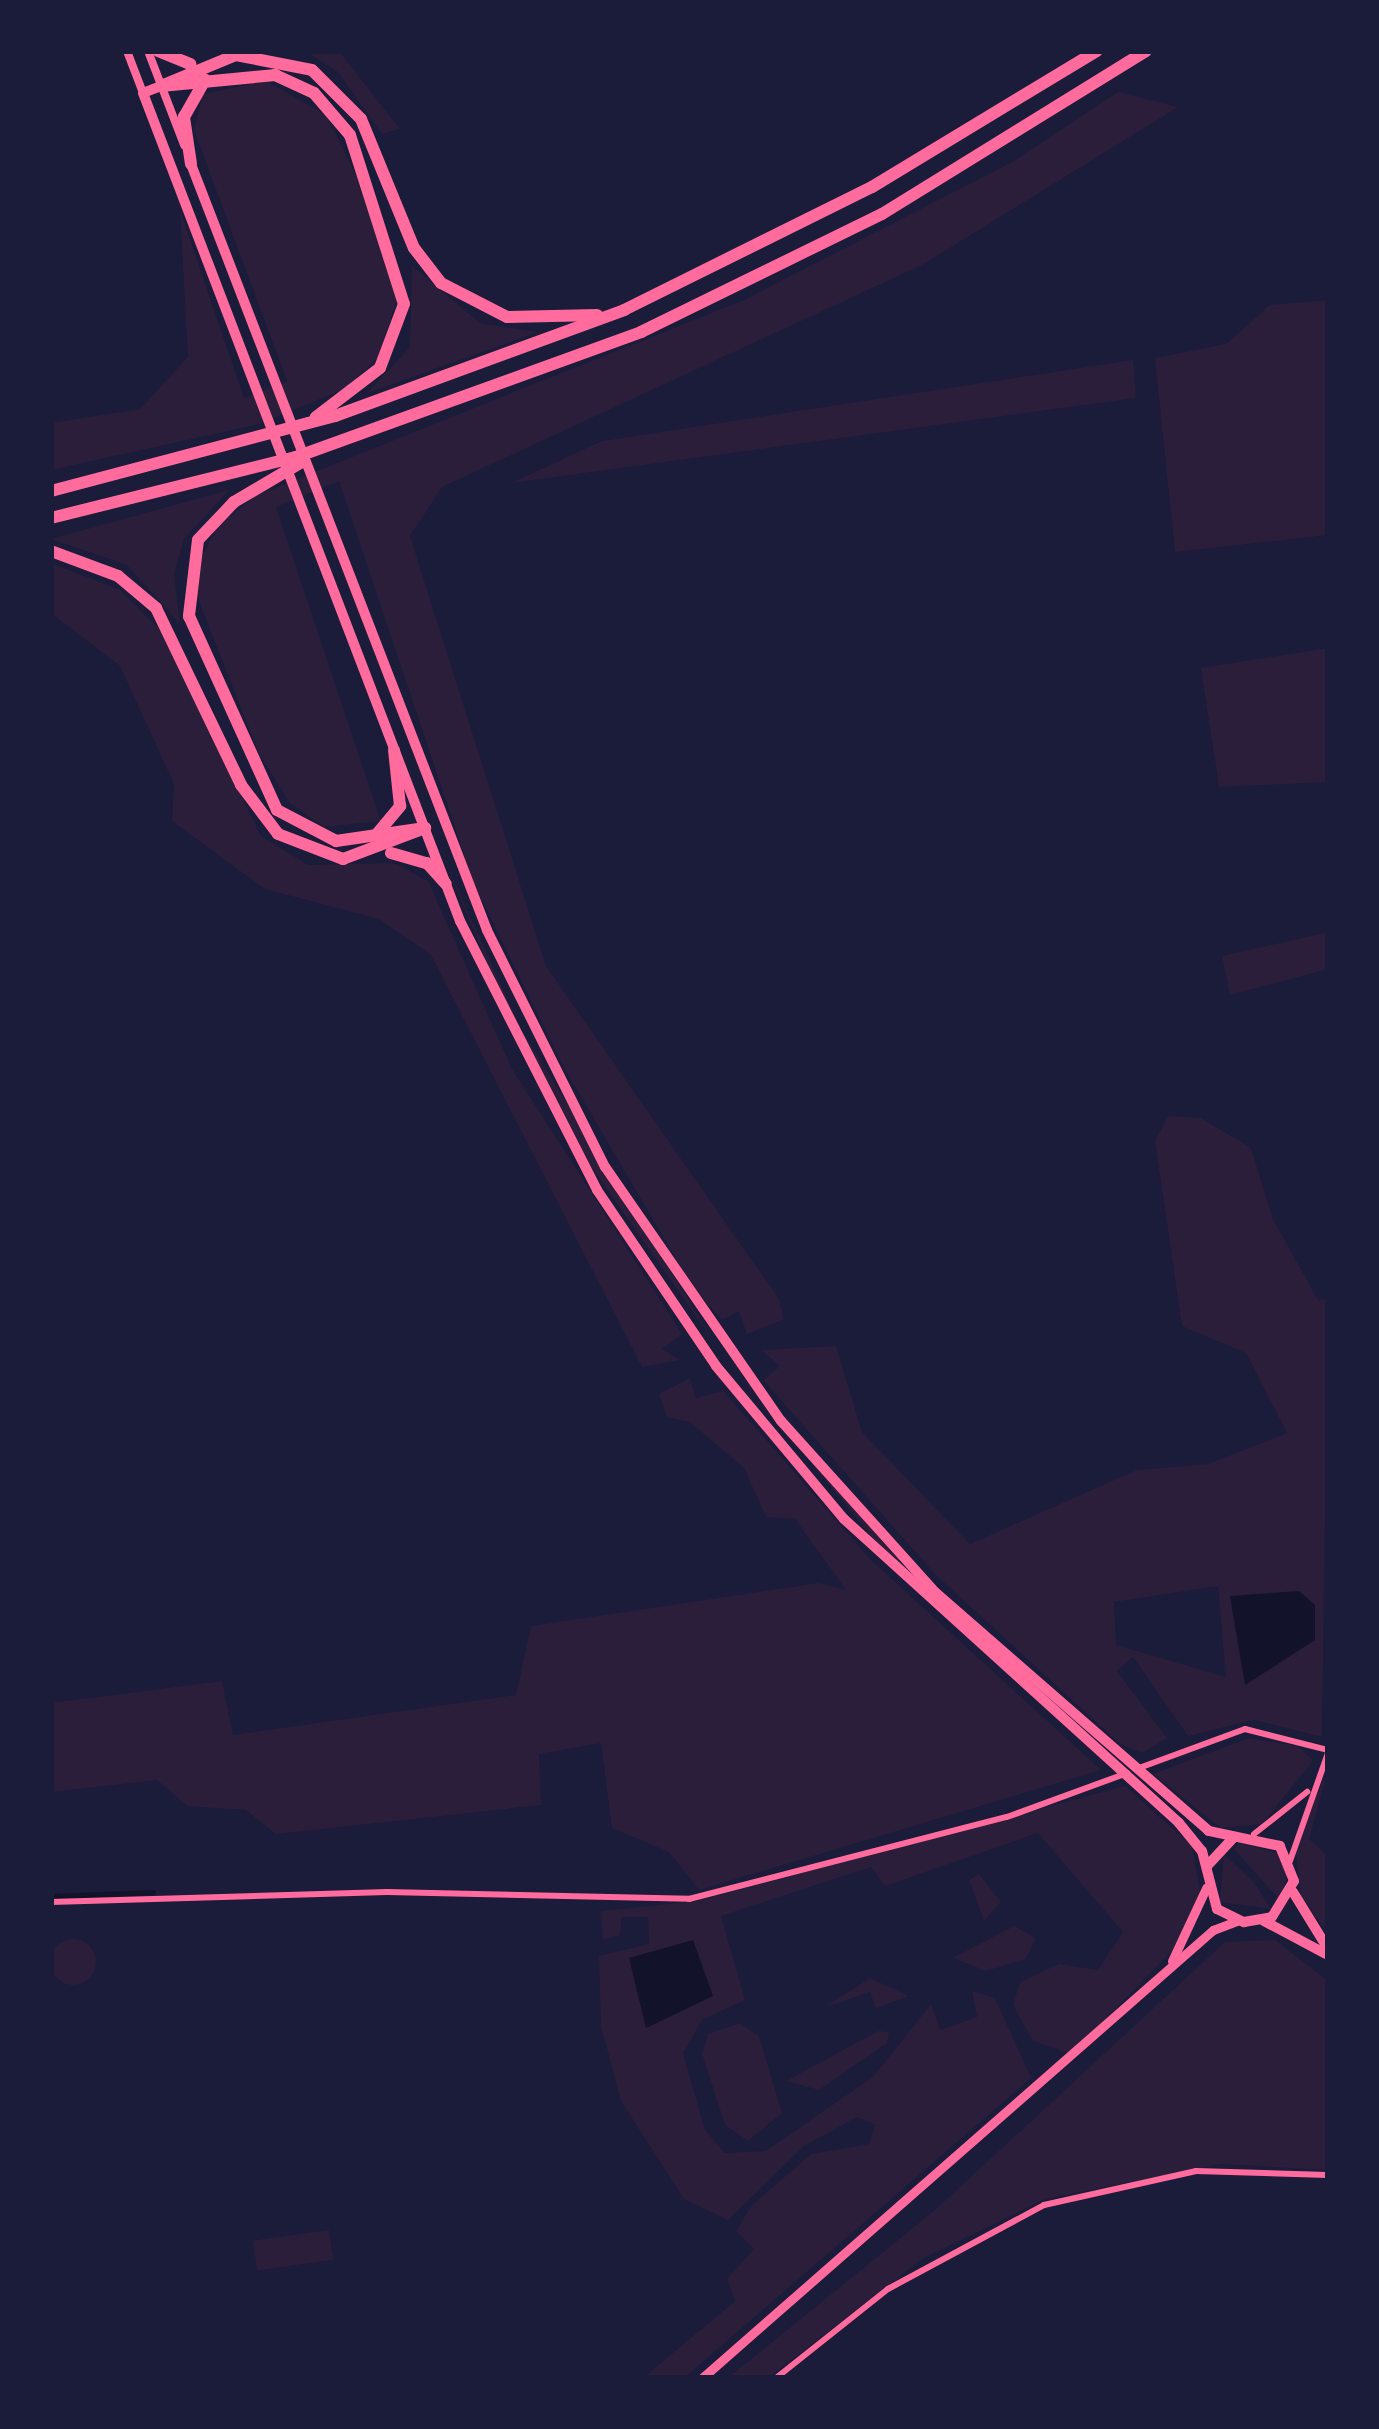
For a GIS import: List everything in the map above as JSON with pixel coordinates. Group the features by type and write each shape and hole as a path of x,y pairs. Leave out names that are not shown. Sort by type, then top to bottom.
{"highway":[{"path":"158,51 198,64 274,56 334,86 361,119 414,248 473,305 526,319 624,310"},
{"path":"51,491 299,428 624,310 819,215 1097,51"},
{"path":"51,518 343,442 764,275 980,159 1146,51"},
{"path":"161,86 198,64"},
{"path":"161,86 275,75 328,104 350,135 397,262 404,304 392,352 299,428"},
{"path":"191,164 184,117 206,80"},
{"path":"343,442 223,512 198,540 186,594 278,810 317,836 370,839 425,828"},
{"path":"51,550 118,576 156,608 241,785 278,834 329,858 414,856 446,884"},
{"path":"370,839 400,806 394,750"},
{"path":"378,854 425,828"}],"main road":[{"path":"161,86 143,93 394,750 446,884 570,1143 724,1377 906,1583 1198,1845 1206,1888 1162,1976"},
{"path":"191,164 444,820 564,1090 732,1358 913,1569 1209,1832 1254,1834 1290,1861 1293,1887 1328,1952"},
{"path":"425,828 444,820"},
{"path":"1205,1871 1237,1835"},
{"path":"1261,1921 1293,1887"},
{"path":"1206,1888 1237,1921"},
{"path":"702,2378 1162,1976 1237,1921 1261,1921 1328,1952"}],"street":[{"path":"127,51 143,93"},
{"path":"148,51 191,164"},
{"path":"51,1902 387,1892 688,1899 1007,1817 1231,1731 1285,1732 1328,1751 1309,1790 1290,1861"},
{"path":"1254,1834 1309,1790"},
{"path":"776,2378 903,2279 1044,2205 1196,2171 1328,2175"}],"shaded area":[{"path":"305,51 339,51 400,129 382,134 337,71"},
{"path":"266,81 326,115 364,191 397,299 379,357 344,389 259,424 51,470 51,423 140,409 188,357 180,210 244,398 287,381 194,130 203,94"},
{"path":"1118,92 1178,107 922,265 442,487 410,536 546,966 779,1299 784,1319 747,1334 739,1311 722,1320 692,1286 563,1066 474,884 339,481 276,507 381,821 324,827 290,803 260,756 196,594 199,562 218,526 255,496 744,300 1014,161"},
{"path":"412,266 480,323 538,332 367,393 410,347"},
{"path":"1328,300 1328,535 1175,552 1155,358 1226,344 1270,305"},
{"path":"1133,360 1136,398 511,483 602,441"},
{"path":"229,490 184,539 174,573 180,624 127,565 51,539"},
{"path":"51,563 120,590 161,631 261,836 308,865 394,863 428,881 512,1069 682,1334 662,1349 680,1360 642,1367 431,955 379,919 265,889 172,821 174,784 120,666 51,613"},
{"path":"1328,648 1328,782 1219,787 1201,668"},
{"path":"437,843 521,1029 717,1346 587,1161 508,1012"},
{"path":"1328,932 1328,969 1230,995 1222,956"},
{"path":"1168,1116 1201,1118 1251,1148 1273,1219 1318,1300 1328,1298 1322,1737 1254,1720 1188,1736 1133,1657 1117,1671 1167,1738 1142,1753 1120,1744 935,1574 763,1380 780,1366 761,1350 836,1346 862,1432 970,1544 1137,1470 1208,1464 1287,1433 1246,1353 1182,1326 1155,1141","holes":["1218,1586 1226,1677 1116,1645 1114,1602"]},
{"path":"727,1360 904,1566 1116,1758 891,1560"},
{"path":"690,1378 696,1398 723,1391 871,1560 1101,1770 699,1890 669,1852 612,1828 601,1743 539,1754 541,1805 276,1834 246,1810 187,1806 157,1780 51,1792 51,1703 222,1681 233,1735 516,1695 531,1626 819,1583 846,1590 795,1519 766,1517 744,1468 690,1422 667,1417 659,1394"},
{"path":"1299,1591 1315,1605 1315,1640 1245,1685 1230,1596"},
{"path":"1249,1738 1298,1746 1313,1761 1262,1824 1221,1828 1153,1774"},
{"path":"1328,1770 1309,1839 1328,1856 1328,1934 1301,1896 1295,1845"},
{"path":"1125,1786 1192,1846 1201,1897 1173,1950 1071,2054 1033,2041 1013,2005 1020,1982 1059,1964 1098,1970 1123,1932 1038,1833 885,1886 871,1867 721,1916 745,2000 702,2020 683,2053 705,2130 725,2153 766,2151 874,2076 931,2004 940,2030 977,2017 972,1991 995,1998 1031,2078 684,2378 643,2378 735,2301 727,2279 754,2249 736,2231 751,2206 811,2154 869,2144 875,2125 857,2117 804,2146 728,2220 684,2199 621,2101 601,2026 599,1956 649,1944 648,1917 622,1917 620,1935 603,1940 601,1911 698,1901"},
{"path":"1240,1843 1278,1853 1288,1875 1279,1899 1234,1849"},
{"path":"1224,1854 1254,1882 1271,1909 1220,1902"},
{"path":"979,1874 1001,1902 984,1921 969,1880"},
{"path":"1014,1926 1036,1938 1026,1959 986,1971 953,1958"},
{"path":"73,1939 89,1946 96,1962 89,1978 73,1985 57,1978 50,1962 57,1946"},
{"path":"693,1940 713,1996 646,2028 629,1958"},
{"path":"1275,1940 1328,1981 1328,2170 1221,2164 1045,2199 922,2259 768,2378 728,2378 935,2210 1225,1942"},
{"path":"870,1978 909,1996 876,2008 870,1992 825,2007"},
{"path":"740,2023 759,2036 782,2113 748,2141 725,2125 702,2054 708,2034"},
{"path":"878,2031 889,2032 887,2043 819,2090 786,2081"},
{"path":"329,2230 333,2260 257,2270 253,2241"}],"waterway":[{"path":"51,1896 153,1892"}]}
